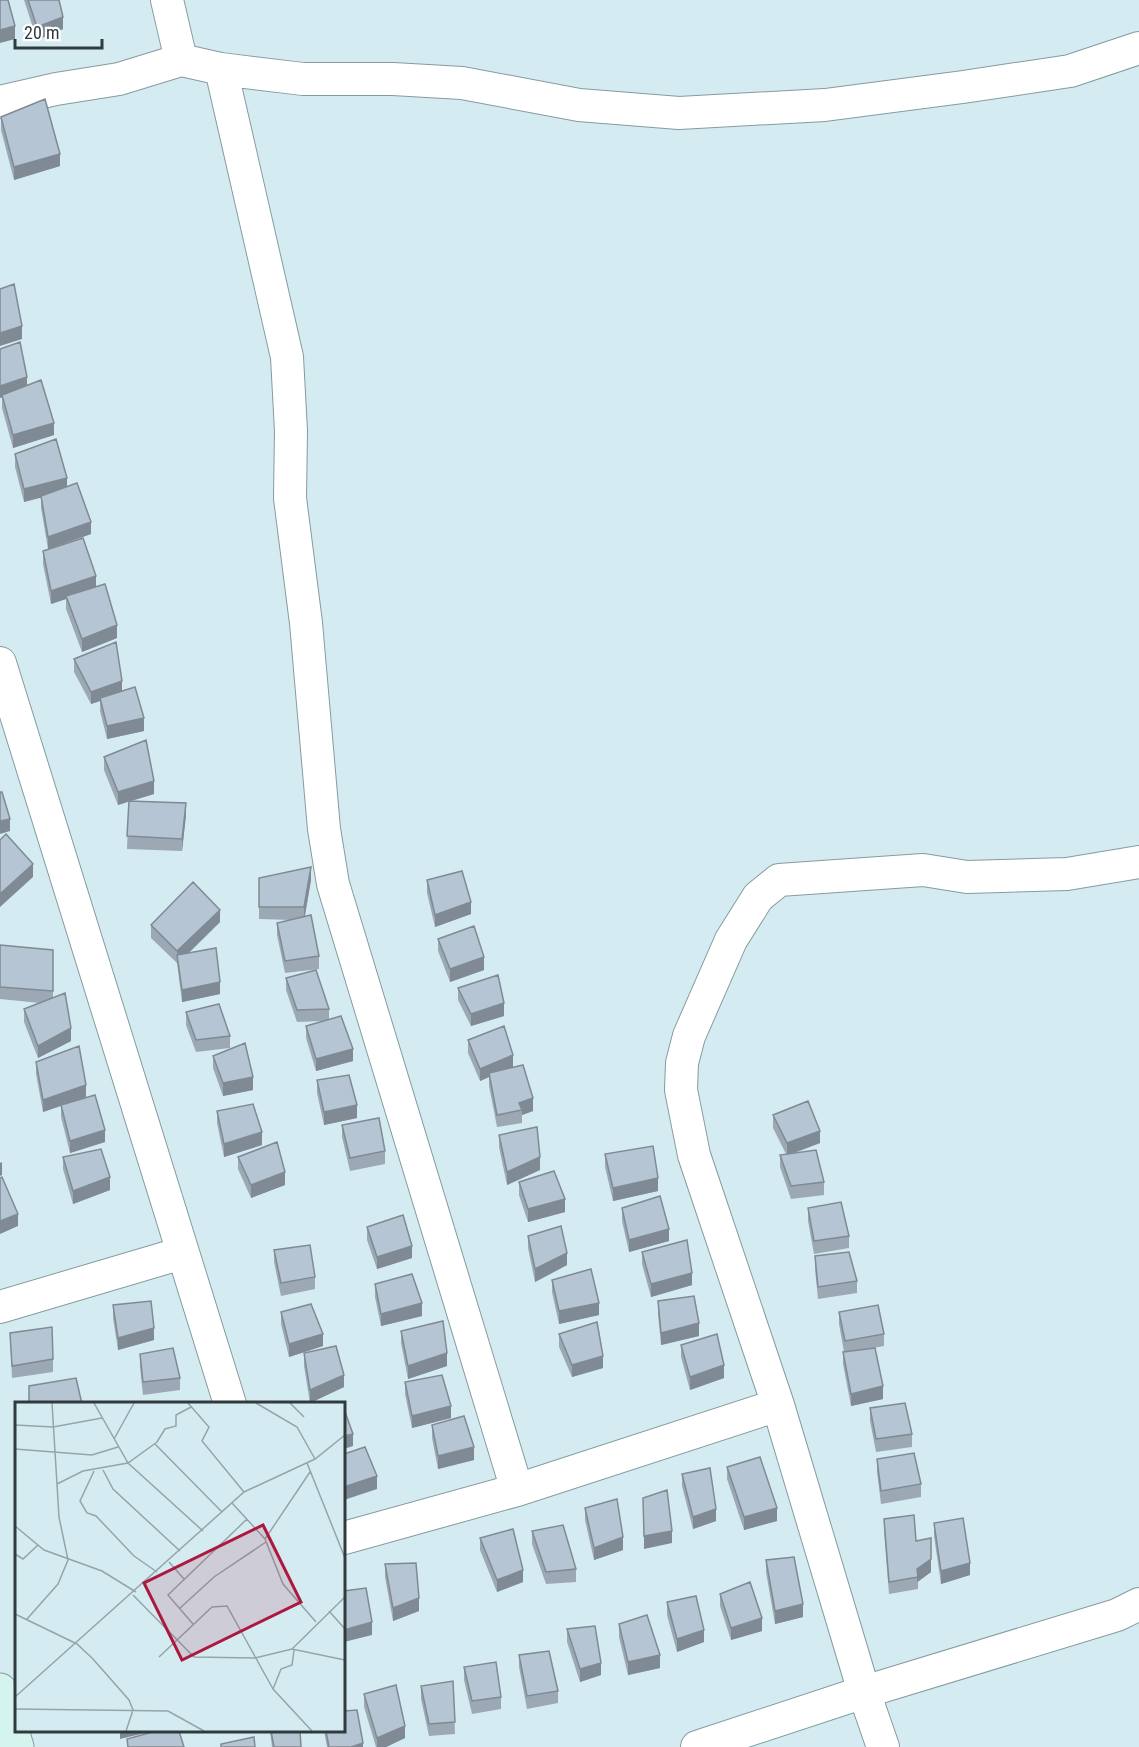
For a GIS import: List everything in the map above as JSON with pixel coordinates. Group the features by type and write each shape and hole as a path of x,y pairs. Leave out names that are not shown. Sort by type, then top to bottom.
{"street":[{"path":"167,0 181,60"},
{"path":"0,102 56,89 119,79 181,60 221,69 303,79 393,79 462,83 579,105 679,113 825,105 963,87 1070,71 1139,48"},
{"path":"221,69 287,357 291,432 290,498 306,622 324,829 333,884 517,1490"},
{"path":"0,663 229,1402"},
{"path":"883,1747 864,1692 778,1405 694,1155 681,1090 682,1063 689,1036 731,940 758,897 779,880 923,870 967,876 1067,874 1139,862"},
{"path":"0,1307 182,1253"},
{"path":"345,1538 517,1490 778,1405"},
{"path":"697,1747 864,1692 1117,1615 1139,1604"},
{"path":"0,1690 17,1747"}],"building":[{"path":"0,0 8,0 15,26 0,30"},
{"path":"28,0 59,0 63,17 37,27"},
{"path":"45,99 60,154 14,167 1,117"},
{"path":"14,284 22,326 0,333 0,289"},
{"path":"20,342 27,377 0,386 0,349"},
{"path":"41,380 54,423 13,435 2,395"},
{"path":"56,439 67,478 24,489 15,454"},
{"path":"77,483 91,522 48,537 41,496"},
{"path":"83,538 96,576 51,591 43,551"},
{"path":"105,584 117,625 82,639 66,596"},
{"path":"116,642 122,681 91,692 74,659"},
{"path":"135,687 144,718 107,726 100,698"},
{"path":"146,740 154,781 118,792 104,757"},
{"path":"0,792 2,792 10,819 0,821"},
{"path":"129,801 186,803 182,839 127,836"},
{"path":"6,834 33,864 0,894 0,840"},
{"path":"311,867 304,907 259,907 259,878"},
{"path":"462,871 471,902 435,915 427,880"},
{"path":"193,882 220,910 177,951 151,925"},
{"path":"311,915 319,956 285,961 277,923"},
{"path":"474,926 484,957 450,969 438,939"},
{"path":"0,945 53,950 53,991 0,987"},
{"path":"216,948 220,982 182,990 177,955"},
{"path":"316,970 329,1009 297,1010 286,978"},
{"path":"498,975 504,1003 471,1014 458,988"},
{"path":"65,993 71,1028 38,1046 24,1009"},
{"path":"219,1004 230,1036 196,1040 186,1012"},
{"path":"341,1016 353,1049 316,1059 306,1026"},
{"path":"504,1026 513,1055 480,1069 468,1040"},
{"path":"245,1043 253,1077 223,1083 213,1056"},
{"path":"79,1046 86,1085 43,1100 36,1062"},
{"path":"523,1065 533,1098 519,1103 522,1110 497,1115 489,1073"},
{"path":"349,1075 357,1105 324,1112 317,1080"},
{"path":"95,1095 105,1130 70,1141 61,1105"},
{"path":"808,1101 820,1131 787,1143 773,1115"},
{"path":"253,1104 262,1132 224,1144 217,1111"},
{"path":"379,1118 385,1151 350,1158 342,1125"},
{"path":"537,1127 540,1157 507,1172 499,1135"},
{"path":"277,1142 285,1172 251,1185 238,1157"},
{"path":"653,1146 658,1178 613,1188 605,1154"},
{"path":"101,1149 110,1177 73,1191 63,1157"},
{"path":"816,1150 824,1182 791,1186 780,1155"},
{"path":"554,1171 565,1199 528,1209 519,1182"},
{"path":"2,1177 18,1214 0,1221 0,1178"},
{"path":"660,1196 669,1229 629,1240 622,1208"},
{"path":"841,1202 849,1236 814,1241 808,1208"},
{"path":"403,1215 412,1246 377,1257 367,1227"},
{"path":"561,1226 567,1253 535,1269 528,1236"},
{"path":"687,1240 692,1273 651,1284 642,1252"},
{"path":"310,1245 315,1277 281,1283 274,1250"},
{"path":"849,1252 857,1281 818,1287 815,1256"},
{"path":"591,1269 599,1303 559,1311 552,1280"},
{"path":"412,1274 422,1303 381,1314 375,1284"},
{"path":"694,1296 699,1323 661,1333 658,1301"},
{"path":"151,1301 154,1328 118,1338 113,1305"},
{"path":"311,1304 323,1334 289,1344 281,1312"},
{"path":"878,1305 884,1334 845,1341 839,1312"},
{"path":"443,1321 447,1353 408,1366 401,1331"},
{"path":"597,1322 603,1356 572,1365 559,1334"},
{"path":"52,1327 53,1359 12,1366 10,1333"},
{"path":"717,1334 724,1365 690,1377 681,1345"},
{"path":"336,1346 344,1375 310,1390 304,1353"},
{"path":"173,1348 180,1378 143,1382 140,1354"},
{"path":"875,1348 883,1386 851,1394 843,1352"},
{"path":"442,1375 451,1406 412,1416 405,1382"},
{"path":"76,1378 82,1402 29,1402 29,1386"},
{"path":"905,1403 912,1434 876,1439 870,1408"},
{"path":"345,1412 353,1434 345,1436"},
{"path":"464,1416 474,1447 438,1456 432,1425"},
{"path":"365,1447 377,1476 345,1487 345,1454"},
{"path":"914,1453 921,1484 881,1491 877,1459"},
{"path":"760,1457 777,1508 744,1517 727,1467"},
{"path":"710,1468 716,1509 693,1517 682,1474"},
{"path":"667,1490 672,1531 644,1536 643,1498"},
{"path":"617,1499 623,1537 594,1548 585,1508"},
{"path":"914,1515 916,1541 931,1538 931,1559 917,1569 918,1577 889,1582 884,1519"},
{"path":"963,1518 970,1563 941,1571 934,1523"},
{"path":"563,1525 576,1569 546,1572 532,1531"},
{"path":"513,1529 523,1570 497,1580 480,1538"},
{"path":"794,1557 803,1604 775,1611 766,1560"},
{"path":"416,1563 419,1598 393,1608 385,1564"},
{"path":"750,1582 762,1618 731,1628 720,1594"},
{"path":"366,1588 372,1622 345,1630 345,1591"},
{"path":"696,1596 704,1630 677,1639 667,1602"},
{"path":"647,1615 660,1655 628,1662 619,1624"},
{"path":"595,1626 601,1663 580,1669 567,1629"},
{"path":"549,1651 558,1691 527,1696 519,1655"},
{"path":"496,1662 501,1697 472,1701 464,1667"},
{"path":"453,1681 455,1722 429,1724 421,1686"},
{"path":"396,1685 405,1726 377,1738 364,1694"},
{"path":"357,1710 363,1743 351,1747 329,1747 326,1732 345,1732 345,1711"},
{"path":"152,1732 179,1732 184,1747 128,1747 127,1739"},
{"path":"271,1732 300,1732 301,1747 274,1747"},
{"path":"254,1737 255,1747 221,1747 221,1744"}]}
